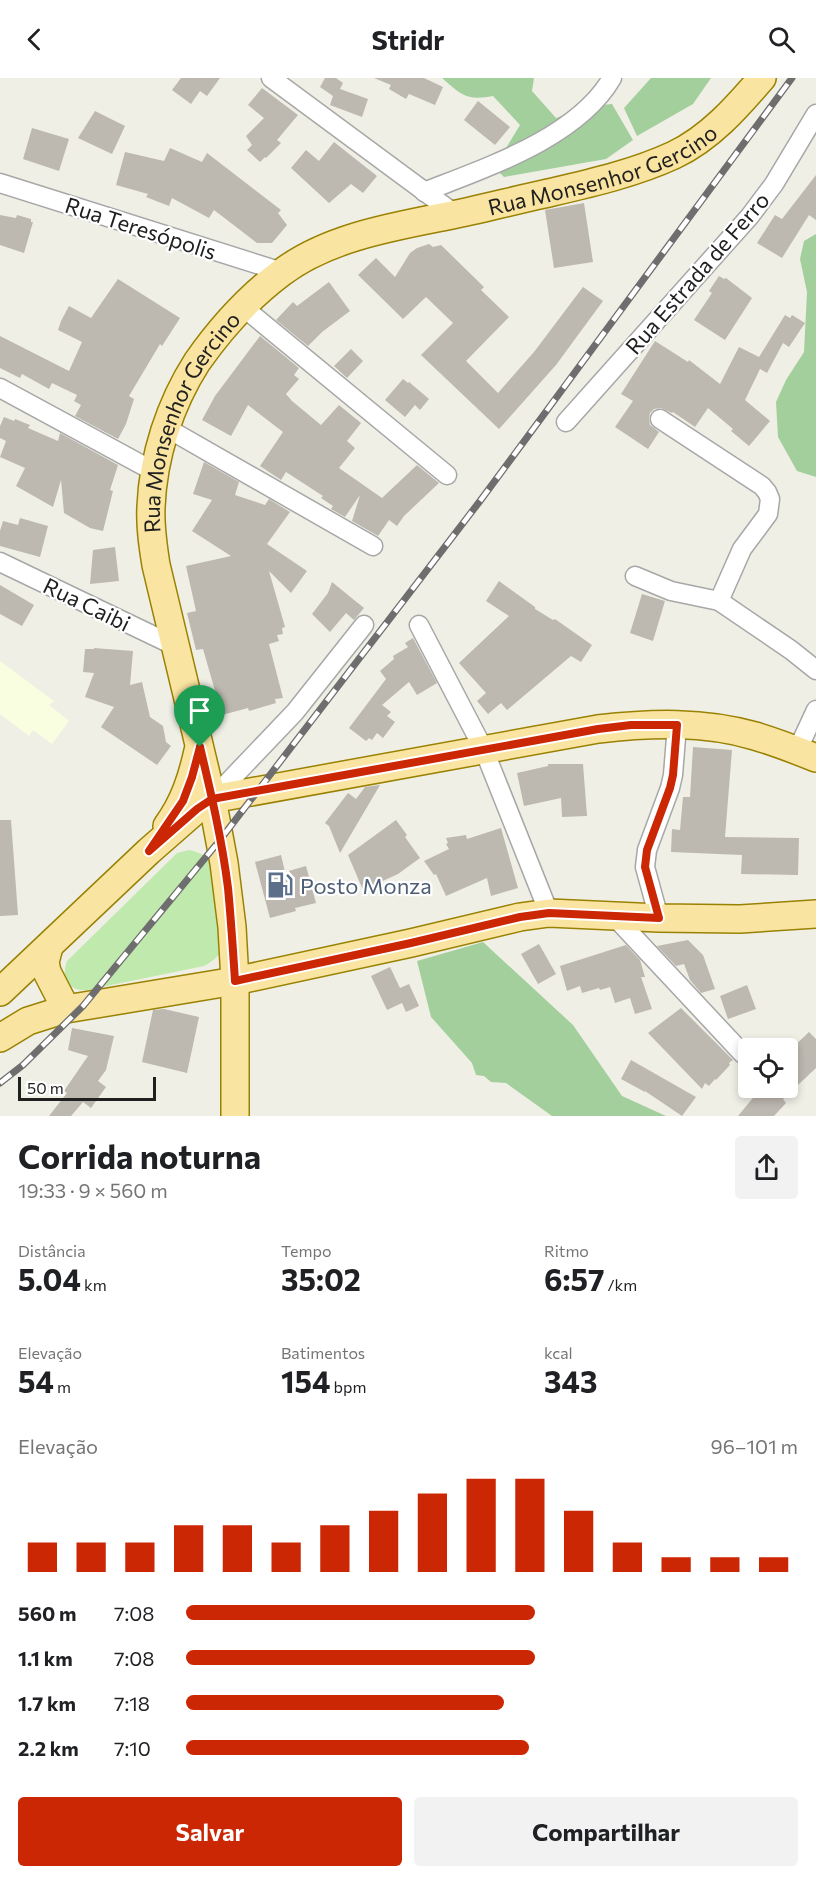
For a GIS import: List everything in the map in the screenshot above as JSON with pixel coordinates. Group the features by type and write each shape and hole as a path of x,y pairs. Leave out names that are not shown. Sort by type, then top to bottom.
{"main road":[{"name":"Rua Monsenhor Gercino","path":"235,1116 235,981 228,888 212,799 156,565 152,536 151,506 155,472 165,427 186,380 203,354 243,307 282,272 306,258 348,239 596,182 675,154 706,134 734,111 762,78"},
{"path":"0,992 149,851 197,809 212,799 598,729 631,725 711,728 753,736 807,755"},
{"path":"149,851 183,801 200,747"},
{"path":"0,1038 28,1022 66,1009 235,981 520,917 549,913 740,919 816,914"},
{"path":"49,947 45,962 47,972 66,1009"}],"street":[{"path":"271,78 455,214"},
{"path":"424,192 487,167 549,137 594,104 612,78"},
{"name":"Rua Estrada de Ferro","path":"566,422 750,216 774,184 816,114"},
{"name":"Rua Teresópolis","path":"0,183 282,272"},
{"path":"243,307 447,475"},
{"path":"0,388 155,472"},
{"path":"660,419 762,486 770,499 768,514 742,549 719,601"},
{"path":"165,427 373,546"},
{"name":"Rua Caibi","path":"0,562 175,646"},
{"path":"635,576 671,591 719,601 791,650 816,670"},
{"path":"212,799 295,712 364,625"},
{"path":"419,625 484,750 549,913"},
{"path":"807,755 816,710"},
{"path":"659,918 645,867 647,850 673,775 677,725"},
{"path":"614,916 738,1049"}],"shaded area":[{"path":"0,661 54,701 49,705 69,721 52,744 33,730 29,736 0,714"}],"green space":[{"path":"442,78 534,78 532,91 556,118 591,106 612,104 633,140 606,159 504,177 496,169 520,125 493,96 470,97 454,89"},
{"path":"651,78 711,78 693,104 637,136 624,108"},
{"path":"816,234 816,477 797,471 778,437 776,402 786,380 804,352 807,292 800,259 804,241"},
{"path":"189,850 207,859 212,867 222,932 221,950 216,958 204,966 87,990 70,986 65,978 67,961 177,853"},
{"path":"483,942 573,1025 622,1096 666,1116 552,1116 506,1083 491,1082 484,1076 476,1075 472,1063 431,1017 417,961"}],"building":[{"path":"181,78 220,78 207,96 200,91 191,104 172,90"},
{"path":"325,78 336,78 343,83 340,89 368,99 362,117 330,105 333,96 320,87"},
{"path":"374,78 424,78 443,87 435,105 409,94 406,99 389,89 391,85"},
{"path":"262,88 298,115 277,140 281,143 260,162 247,150 252,145 246,136 264,118 248,105"},
{"path":"478,101 510,127 495,145 464,120"},
{"path":"95,111 125,126 112,154 78,138"},
{"path":"32,128 69,139 59,171 23,159"},
{"path":"334,142 377,176 363,193 351,184 329,203 291,168 306,150 319,161"},
{"path":"170,148 202,162 207,153 281,210 278,213 287,225 272,243 257,243 214,210 209,218 172,198 169,206 146,197 148,194 116,185 125,152 164,161"},
{"path":"816,175 816,220 809,215 782,258 757,243 775,215 782,219"},
{"path":"584,203 593,262 554,268 545,210"},
{"path":"0,215 16,218 17,215 31,219 33,222 24,253 0,245"},
{"path":"429,244 433,247 441,245 484,287 481,290 509,317 466,361 498,393 534,352 583,287 603,301 556,365 499,429 421,355 453,323 426,297 403,319 358,275 376,258 395,277 410,253"},
{"path":"719,276 726,278 752,298 725,340 694,320 712,293 709,291"},
{"path":"118,279 180,318 162,346 160,344 129,396 134,399 126,424 118,439 75,416 81,405 74,401 77,395 52,383 49,389 22,374 20,378 0,368 0,336 69,371 82,342 58,330 61,321 69,306 91,318"},
{"path":"329,282 350,311 308,346 276,320 293,302 297,306"},
{"path":"785,315 790,318 792,315 805,323 789,347 783,343 767,373 760,369 745,400 770,421 749,446 708,408 695,427 673,412 661,408 654,409 650,413 650,425 659,432 648,449 615,427 633,401 621,394 655,341 688,362 689,360 720,384 739,347 759,357"},
{"path":"260,336 299,368 294,375 299,379 286,394 292,401 321,425 339,405 361,423 347,441 355,448 339,468 382,498 417,465 439,483 404,516 397,526 389,520 378,536 352,521 360,495 345,517 331,509 333,506 321,498 323,496 286,472 281,480 260,466 283,432 248,405 231,436 202,420 215,396"},
{"path":"351,349 363,361 347,378 334,366"},
{"path":"403,379 429,399 420,410 415,405 405,417 385,400"},
{"path":"4,417 30,425 28,428 58,441 60,433 118,465 110,490 113,491 103,531 90,528 64,513 61,480 53,507 16,486 25,468 0,457 6,441 0,438 0,426"},
{"path":"204,462 239,482 235,495 265,505 269,499 290,512 267,544 307,571 291,593 269,571 285,627 282,628 283,634 277,635 279,641 269,644 283,698 275,699 276,703 249,711 248,708 222,715 203,649 196,650 187,613 196,611 186,566 231,556 192,531 212,500 193,494"},
{"path":"20,518 48,526 40,557 0,546 3,521 18,525"},
{"path":"115,547 119,581 90,584 93,550"},
{"path":"499,581 535,609 555,619 592,645 581,662 571,656 507,710 501,703 488,714 477,701 486,693 459,663 509,616 486,601"},
{"path":"332,582 364,608 354,620 346,613 330,632 312,614 328,593"},
{"path":"0,585 34,605 22,626 0,614"},
{"path":"642,594 665,601 653,641 630,633"},
{"path":"413,638 437,683 417,695 409,682 382,705 391,712 387,716 395,722 383,738 377,733 372,740 369,738 366,741 349,728 386,679 380,671 394,659 393,656 408,647 405,643"},
{"path":"85,649 133,651 130,685 142,682 150,717 163,726 166,742 171,746 157,765 101,727 114,707 85,697 94,673 83,672"},
{"path":"693,747 732,750 725,837 799,838 798,875 741,874 742,855 671,852 672,829 680,830 683,797 690,797"},
{"path":"548,764 583,764 587,816 562,817 561,798 524,806 517,773 548,766"},
{"path":"380,785 340,853 329,826 325,823 348,793 356,799 365,787"},
{"path":"0,820 11,820 18,915 0,916"},
{"path":"396,820 420,858 398,874 363,890 348,855"},
{"path":"501,828 518,888 491,896 487,878 446,896 436,874 434,875 424,861 449,849 446,838 466,835 467,839"},
{"path":"281,855 285,872 306,866 316,903 270,918 255,862"},
{"path":"688,940 703,955 715,989 701,993 690,980 684,964 676,966 657,946"},
{"path":"539,944 556,974 538,984 521,954"},
{"path":"626,945 640,960 645,977 641,977 652,1009 635,1014 630,998 615,1003 610,987 582,993 580,986 567,991 560,966"},
{"path":"390,967 400,988 409,984 419,1006 406,1012 402,1003 387,1010 371,976"},
{"path":"747,985 756,1009 728,1019 720,996"},
{"path":"681,1008 733,1060 716,1080 709,1086 705,1083 702,1089 648,1033"},
{"path":"164,1009 199,1017 187,1073 142,1062 153,1010"},
{"path":"72,1028 114,1036 106,1070 98,1081 106,1087 91,1108 83,1102 71,1116 49,1116 67,1093 64,1091 88,1056 68,1050"},
{"path":"809,1032 816,1039 816,1068 798,1085 798,1042"},
{"path":"631,1060 696,1097 682,1116 645,1091 621,1079"},
{"path":"753,1098 784,1098 786,1103 774,1116 738,1116"}],"railway":[{"path":"0,1083 23,1065 83,1006 220,840 480,501 792,78"}],"place":[{"name":"Posto Monza","path":"280,885"}],"route":[{"path":"200,747 183,801 149,851 197,809 212,799 598,729 631,725 677,725 673,775 651,834 645,867 659,918 549,913 520,917 235,981 228,888 212,799 200,747"}]}
